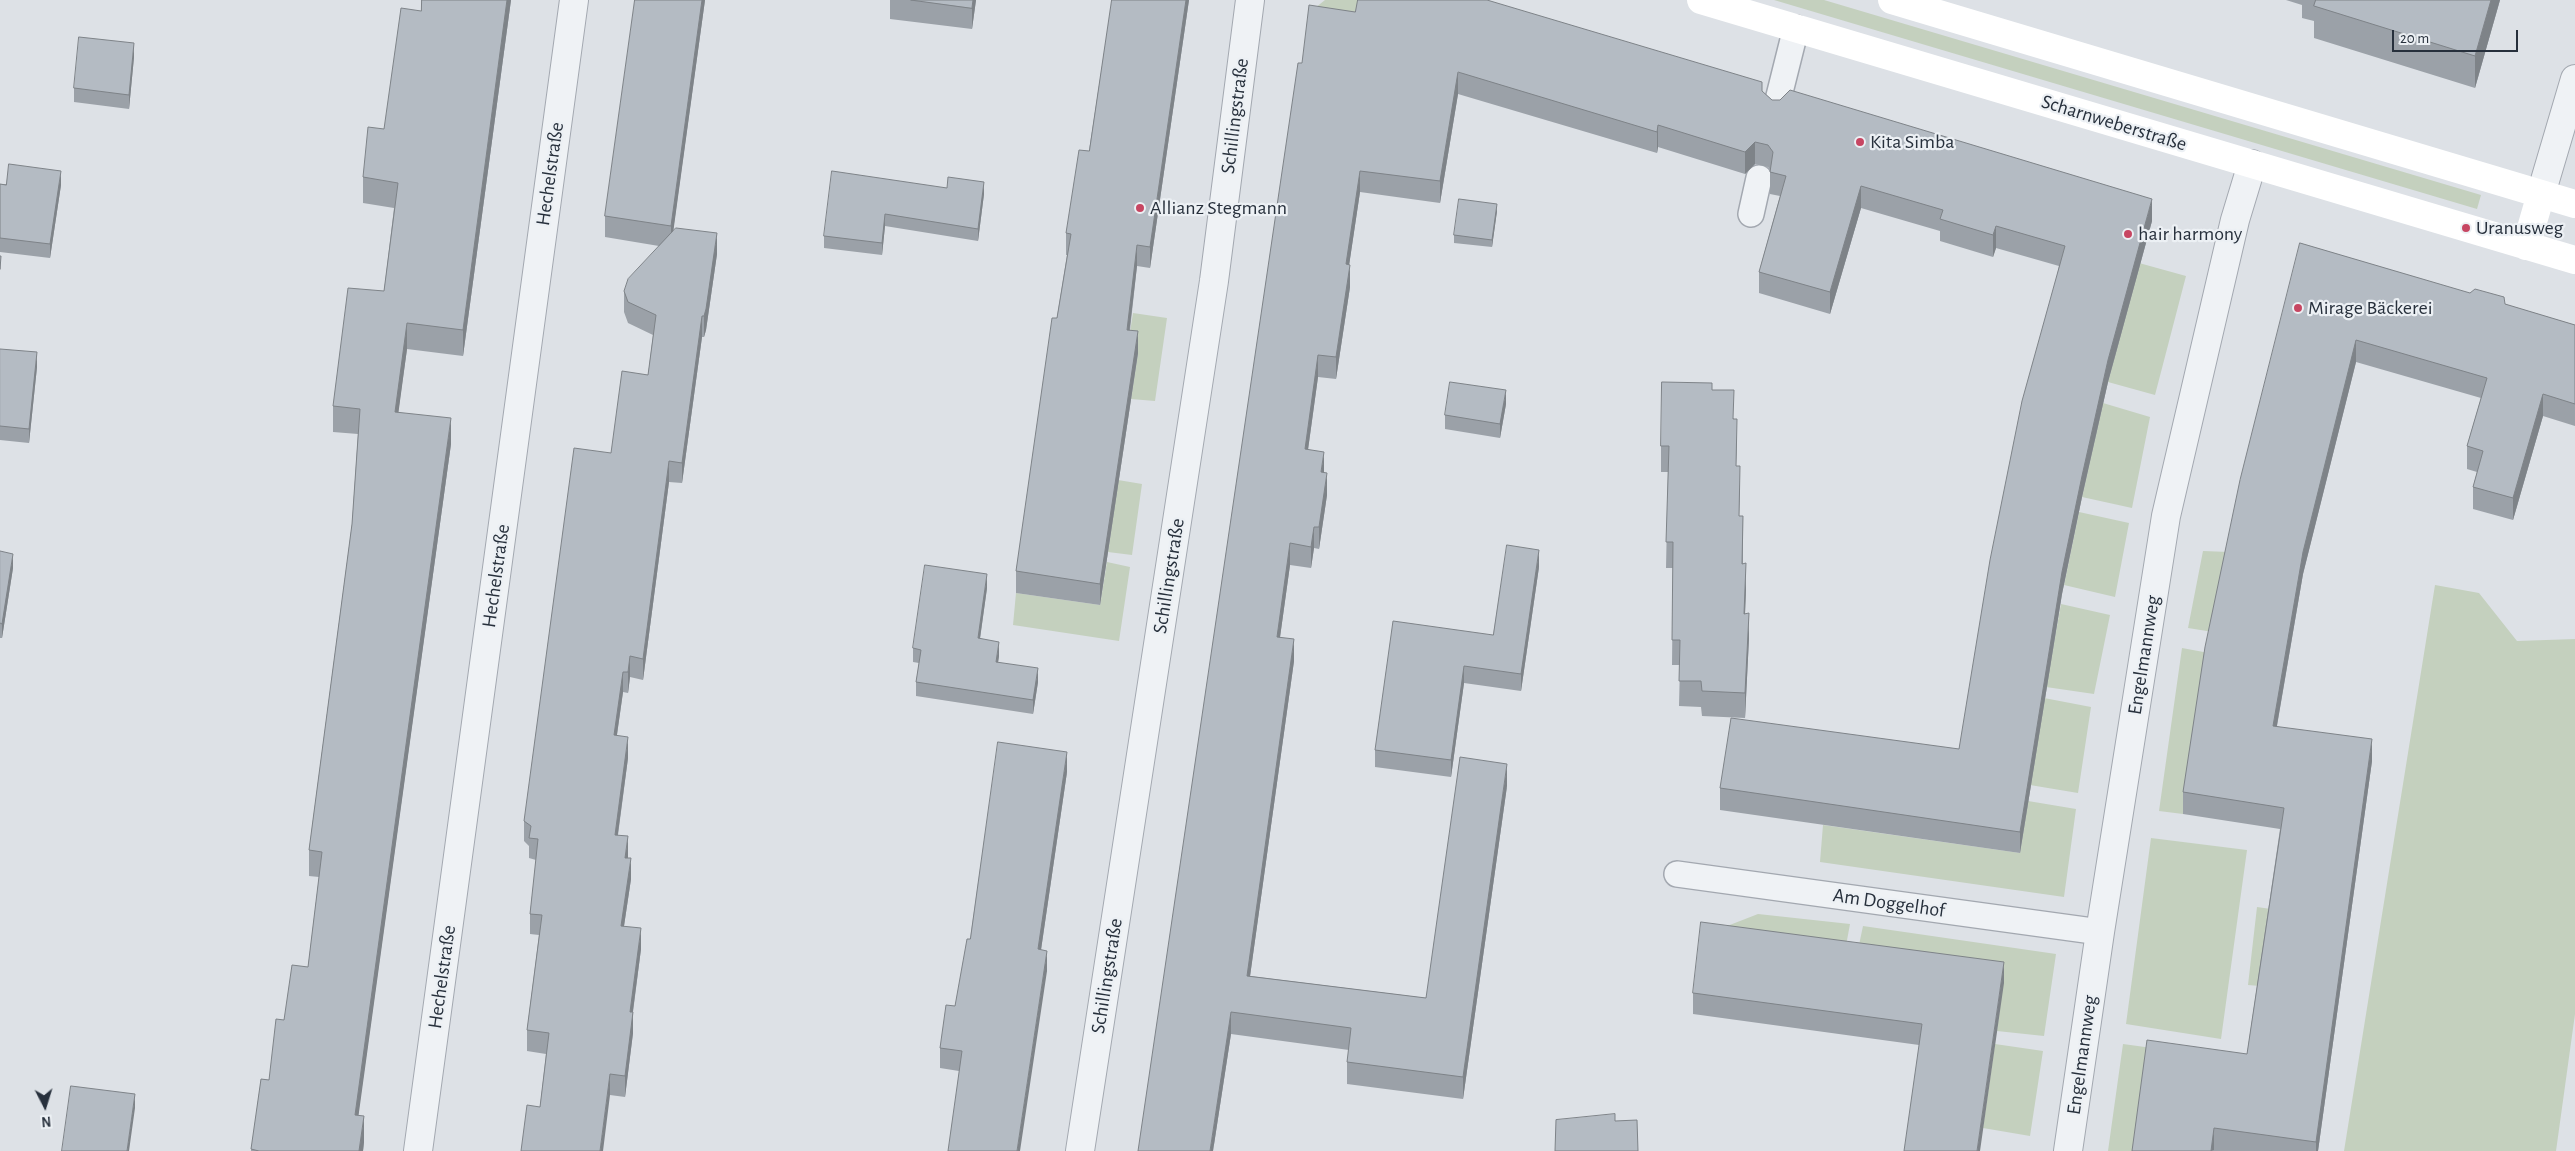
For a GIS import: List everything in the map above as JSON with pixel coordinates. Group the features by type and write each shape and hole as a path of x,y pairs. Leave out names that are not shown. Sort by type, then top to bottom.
{"main road":[{"name":"Scharnweberstraße","path":"1701,0 2575,260"},
{"path":"1892,0 2575,204"},
{"path":"2526,246 2541,194"}],"street":[{"name":"Hechelstraße","path":"418,1151 574,0"},
{"name":"Schillingstraße","path":"1080,1151 1214,281 1250,0"},
{"path":"2541,194 2575,79"},
{"name":"Engelmannweg","path":"2068,1151 2100,932 2166,516 2234,220 2252,164"}],"lane":[{"path":"1776,108 1796,28"},
{"path":"1750,214 1759,178"},
{"name":"Am Doggelhof","path":"1677,874 2100,932"}],"green space":[{"path":"1325,0 1364,0 1359,20 1315,8"},
{"path":"1774,0 1824,0 2481,195 2477,209"},
{"path":"2139,263 2186,276 2155,395 2108,382"},
{"path":"1133,313 1167,318 1155,401 1131,399 1138,353 1127,351"},
{"path":"2103,403 2150,417 2132,508 2082,497"},
{"path":"1118,480 1142,484 1132,555 1108,552"},
{"path":"2079,512 2129,523 2115,597 2064,585"},
{"path":"2203,551 2229,552 2213,632 2188,628"},
{"path":"1107,562 1130,567 1119,641 1013,625 1016,593 1100,605"},
{"path":"2435,585 2479,593 2517,641 2575,639 2575,1014 2556,1151 2344,1151"},
{"path":"2061,604 2110,615 2094,694 2046,687"},
{"path":"2182,648 2209,653 2183,814 2159,811"},
{"path":"2044,698 2091,707 2078,793 2030,785"},
{"path":"2028,801 2076,809 2064,897 1820,862 1823,825 2020,853"},
{"path":"2151,838 2247,850 2221,1039 2126,1024"},
{"path":"2257,907 2271,909 2260,986 2248,985"},
{"path":"1758,914 1850,924 1843,962 1722,928"},
{"path":"1863,926 2056,954 2044,1036 1997,1031 2003,983 1855,964"},
{"path":"1995,1044 2043,1051 2030,1136 1983,1128"},
{"path":"2123,1044 2196,1054 2135,1151 2108,1151"}],"building":[{"path":"422,0 507,0 463,330 407,323 395,412 451,418 355,1115 364,1116 359,1151 259,1151 251,1149 261,1079 269,1080 276,1019 284,1020 292,965 308,967 322,852 309,850 352,524 360,409 333,406 348,288 384,291 398,183 363,177 368,127 384,129 401,8 421,11"},
{"path":"635,0 702,0 671,226 605,216"},
{"path":"911,0 973,0 972,8"},
{"path":"1112,0 1186,0 1150,247 1137,245 1127,330 1138,331 1100,584 1016,571 1052,318 1057,318 1071,234 1066,233 1079,150 1089,151"},
{"path":"1358,0 1487,0 1762,82 1762,91 1772,100 1780,100 1790,90 2152,199 2108,360 2082,476 2062,572 2020,832 1720,788 1731,718 1959,749 1990,560 2022,401 2065,246 1996,226 1993,235 1940,219 1943,210 1861,186 1830,292 1759,272 1786,176 1770,172 1773,152 1768,145 1755,142 1745,152 1658,125 1657,132 1458,72 1440,181 1360,171 1346,264 1350,265 1336,357 1318,355 1305,449 1324,452 1321,472 1327,473 1319,527 1314,527 1311,547 1290,543 1277,637 1294,639 1247,976 1426,998 1460,757 1507,764 1463,1077 1347,1062 1351,1028 1231,1012 1210,1151 1138,1151 1298,63 1302,63 1309,5 1355,12"},
{"path":"2316,0 2491,0 2475,56 2314,6"},
{"path":"79,37 134,43 129,95 74,88"},
{"path":"9,164 61,171 50,244 0,238 0,184 6,185"},
{"path":"832,171 947,188 948,177 984,182 978,229 885,214 882,243 824,236"},
{"path":"1459,199 1497,204 1492,240 1454,235"},
{"path":"676,228 717,233 706,309 704,316 702,316 682,463 669,461 643,659 630,656 628,672 623,672 614,735 628,737 615,835 628,836 625,858 631,858 621,926 641,928 630,1012 633,1012 625,1076 610,1074 600,1151 521,1151 527,1105 540,1107 549,1033 527,1030 542,915 530,914 538,839 529,838 531,826 524,821 574,448 611,453 622,371 648,375 656,315 628,302 624,291 628,279"},
{"path":"2300,243 2470,293 2475,289 2504,297 2505,304 2575,325 2575,404 2543,394 2513,498 2473,487 2483,451 2467,446 2487,378 2356,340 2303,552 2273,726 2372,739 2316,1142 2214,1128 2211,1151 2132,1151 2147,1040 2247,1054 2284,808 2183,792 2205,647 2240,480"},
{"path":"0,349 37,352 29,429 0,426"},
{"path":"1450,382 1506,390 1500,424 1445,415"},
{"path":"1662,382 1712,383 1712,390 1734,390 1733,419 1737,419 1736,466 1740,466 1739,516 1743,516 1742,564 1746,563 1744,614 1749,613 1745,693 1702,691 1701,681 1679,681 1680,640 1672,640 1673,542 1666,542 1669,446 1661,446"},
{"path":"1507,545 1539,550 1521,674 1464,666 1451,760 1375,750 1393,621 1493,635"},
{"path":"0,551 13,554 2,624 0,623"},
{"path":"925,565 987,574 978,638 999,642 996,662 1038,668 1033,700 916,682 921,650 913,648"},
{"path":"998,742 1067,752 1038,949 1047,951 1017,1151 948,1151 962,1051 940,1048 946,1005 955,1006 967,939 970,939"},
{"path":"1701,922 2004,962 1977,1151 1904,1151 1922,1024 1693,993"},
{"path":"71,1086 135,1094 127,1151 62,1151"},
{"path":"1615,1114 1615,1121 1637,1120 1638,1151 1555,1151 1556,1120"}],"place":[{"name":"Kita Simba","path":"1860,142"},
{"name":"Allianz Stegmann","path":"1140,208"},
{"name":"Uranusweg","path":"2466,228"},
{"name":"hair harmony","path":"2128,234"},
{"name":"Mirage Bäckerei","path":"2298,308"}]}
